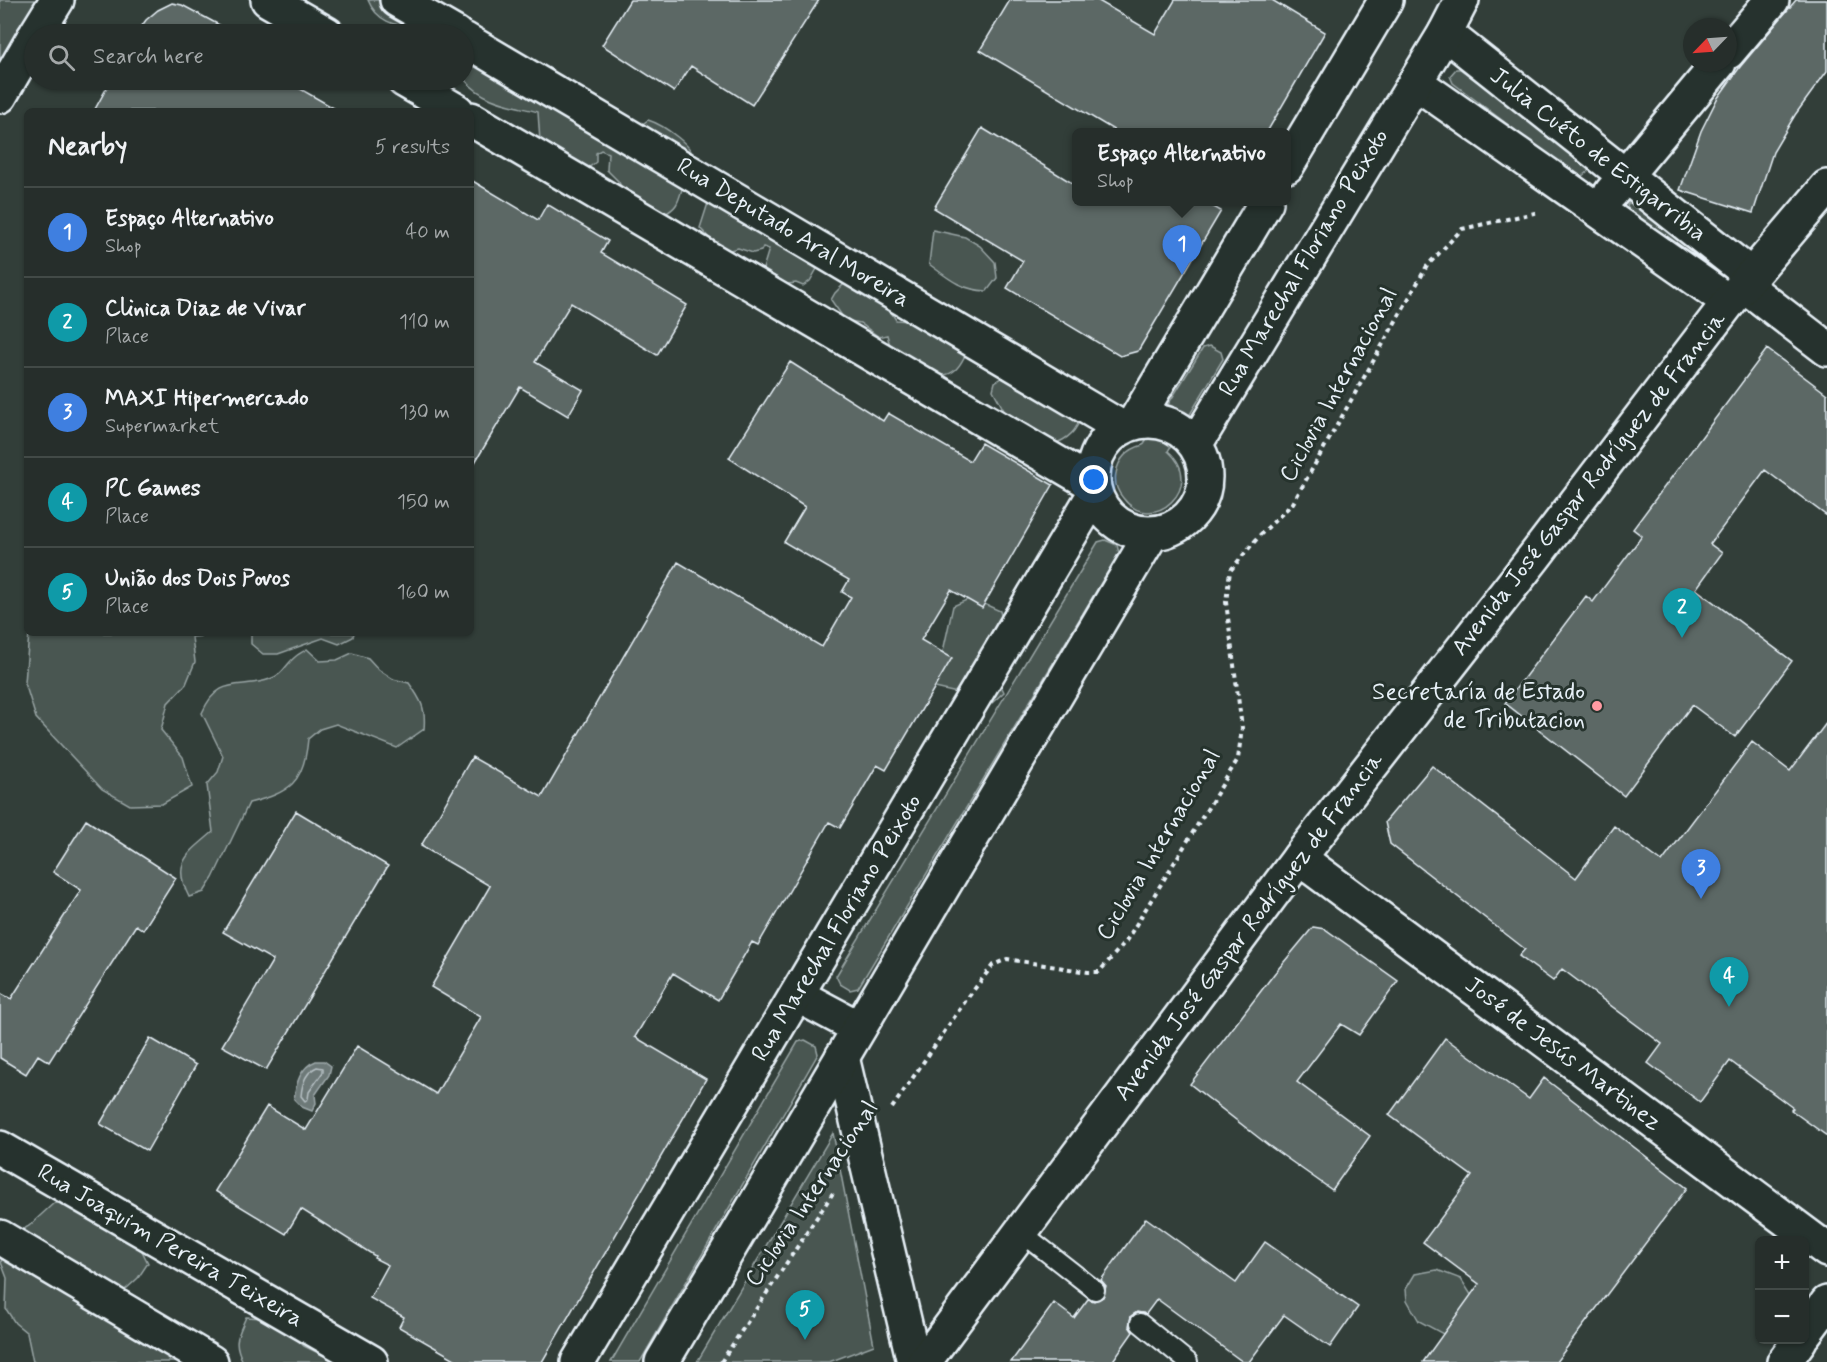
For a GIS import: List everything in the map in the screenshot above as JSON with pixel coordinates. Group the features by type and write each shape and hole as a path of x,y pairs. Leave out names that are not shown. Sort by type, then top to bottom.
{"main road":[{"path":"42,24 57,0"},
{"path":"268,0 310,24"},
{"path":"397,0 439,24"},
{"path":"1291,159 1386,0"},
{"name":"Rua Marechal Floriano Peixoto","path":"1195,445 1462,0"},
{"path":"1737,41 1772,0"},
{"name":"Julia Cuéto de Estigarribia","path":"1444,33 1625,176 1742,288"},
{"name":"Rua Deputado Aral Moreira","path":"474,45 1128,425"},
{"path":"0,96 24,55"},
{"path":"1586,202 1625,176 1712,72"},
{"name":"Julia Cuéto de Estigarribia","path":"1414,82 1586,202 1742,288 1827,349"},
{"path":"421,90 452,108"},
{"path":"474,121 1094,489"},
{"name":"Avenida José Gaspar Rodríguez de Francia","path":"924,1362 1299,858 1742,288 1827,187"},
{"path":"1128,425 1152,421 1169,425 1184,433 1195,445 1201,457 1204,473 1203,492 1196,507 1176,526 1152,533 1139,532 1116,522 1101,507 1094,489 1094,465 1105,442 1128,425 1263,206"},
{"name":"Rua Marechal Floriano Peixoto","path":"578,1362 1094,489"},
{"path":"662,1362 1152,533"},
{"name":"José de Jesús Martinez","path":"1299,858 1827,1250"},
{"path":"797,995 859,1028"},
{"path":"842,1057 914,1362"},
{"name":"Rua Joaquim Pereira Teixeira","path":"0,1148 371,1362"},
{"path":"0,1237 211,1362"},
{"path":"1809,1327 1827,1303"},
{"path":"1784,1362 1797,1344"}],"lane":[{"path":"1021,1232 1095,1290"},
{"path":"1140,1323 1188,1362"}],"path":[{"name":"Ciclovia Internacional","path":"721,1362 864,1148 966,1000 993,965 1007,958 1099,972 1126,941 1238,759 1242,728 1226,602 1230,571 1260,534 1293,503 1427,266 1462,229 1586,202"}],"shaded area":[{"path":"0,0 69,0 54,24 24,24 24,73 0,112"},
{"path":"368,0 426,0 415,24 393,24 371,7"},
{"path":"474,59 572,83 591,98 641,125 648,120 661,126 685,143 694,157 693,167 676,205 663,215 622,190 619,182 607,170 608,153 601,150 596,153 596,162 583,172 540,141 538,112 498,102 474,88"},
{"path":"1456,69 1460,69 1586,162 1589,170 1577,177 1453,83 1450,76"},
{"path":"710,197 818,267 810,281 803,286 796,283 780,285 762,272 769,249 763,247 761,251 753,253 738,248 722,252 700,228"},
{"path":"1633,198 1707,258 1701,265 1696,266 1629,211 1627,205"},
{"path":"933,230 965,237 980,246 995,262 997,278 987,291 962,286 929,264"},
{"path":"846,282 887,306 896,320 911,321 967,351 959,365 953,372 938,375 893,356 887,335 879,337 860,323 845,320 831,300"},
{"path":"1210,346 1221,352 1223,359 1168,451 1179,464 1182,478 1179,491 1171,502 1161,509 1148,512 1135,509 1123,498 1116,486 1117,467 1129,451 1143,445 1203,348"},
{"path":"1007,374 1081,416 1074,430 1063,440 1053,444 1029,425 1007,416 993,390 995,382"},
{"path":"1105,540 1117,545 1119,553 858,988 850,990 840,984 836,976 1098,542"},
{"path":"971,598 1000,611 1007,640 992,666 1004,692 983,711 957,693 935,688 953,606"},
{"path":"29,636 206,636 192,637 195,662 186,684 168,703 161,730 183,757 192,787 162,804 130,805 102,789 36,718 25,683"},
{"path":"251,636 353,636 339,644 323,638 278,654 263,654 251,644"},
{"path":"307,649 320,661 337,660 352,653 368,658 379,670 393,679 409,683 422,704 424,729 397,748 336,724 320,729 308,739 303,766 292,784 275,795 249,803 213,878 204,892 189,897 184,885 182,867 190,853 213,832 207,785 218,772 223,756 202,713 209,701 223,688 275,677 296,656"},
{"path":"805,1040 816,1046 818,1054 640,1362 611,1362 798,1042"},
{"path":"833,1133 874,1345 829,1362 697,1362"},
{"path":"54,1203 71,1204 113,1228 126,1240 140,1247 148,1263 138,1278 126,1289 129,1307 209,1362 33,1362 27,1333 15,1323 6,1309 7,1278 1,1262 4,1246 15,1234 29,1226"},
{"path":"1437,1270 1461,1279 1475,1301 1472,1317 1443,1334 1419,1321 1407,1300 1406,1289 1415,1274"},
{"path":"246,1317 263,1318 293,1336 304,1346 337,1362 243,1362 237,1340"}],"water":[{"path":"316,1061 324,1061 331,1066 329,1075 315,1095 316,1103 312,1111 302,1107 294,1099 303,1072 306,1067"}],"building":[{"path":"630,0 819,0 752,105 691,66 674,92 602,45"},
{"path":"1010,0 1097,0 1155,34 1175,0 1272,0 1325,32 1269,128 1110,128 980,50"},
{"path":"1796,0 1827,0 1827,71 1795,115 1773,152 1753,213 1680,190 1701,131 1717,99 1740,67"},
{"path":"172,3 182,5 217,24 143,24 158,10"},
{"path":"106,90 302,90 334,108 96,108"},
{"path":"982,128 1072,183 1072,206 1212,206 1221,211 1138,351 1120,356 1007,288 1023,261 934,208"},
{"path":"474,182 538,220 547,204 608,241 601,253 687,305 657,355 571,303 535,362 583,390 568,416 520,387 474,464"},
{"path":"1767,349 1827,394 1827,516 1765,470 1710,544 1722,553 1696,589 1792,661 1735,737 1692,705 1624,796 1505,703 1586,596 1593,602 1642,536 1633,529"},
{"path":"790,362 883,421 888,413 970,461 981,443 1053,485 982,608 951,590 921,640 952,658 886,770 877,765 840,828 829,822 758,945 752,942 718,1000 673,973 635,1037 706,1079 542,1362 460,1362 399,1327 404,1317 370,1298 388,1265 301,1209 286,1234 215,1191 267,1106 306,1130 357,1046 436,1094 481,1017 431,987 490,886 421,846 472,757 542,797 678,562 822,647 851,597 842,592 849,580 784,542 805,507 729,458"},
{"path":"1827,722 1827,1136 1730,1061 1700,1102 1648,1063 1662,1044 1562,969 1553,981 1519,956 1525,949 1390,844 1385,822 1432,766 1576,878 1614,826 1662,862 1752,742 1790,771"},
{"path":"296,811 388,866 266,1070 222,1046 273,960 223,932"},
{"path":"86,820 176,878 143,930 136,925 49,1062 38,1055 26,1074 0,1058 0,993 11,999 81,890 53,872"},
{"path":"1313,927 1325,929 1398,981 1359,1035 1341,1024 1297,1082 1370,1136 1332,1190 1268,1145 1190,1084"},
{"path":"150,1038 196,1065 147,1151 100,1124"},
{"path":"1445,1038 1529,1099 1544,1078 1687,1188 1556,1362 1423,1362 1479,1284 1423,1242 1472,1176 1389,1115"},
{"path":"1146,1218 1236,1283 1265,1242 1358,1307 1330,1347 1284,1315 1249,1362 1243,1362 1157,1299 1146,1314 1137,1312 1131,1316 1129,1326 1133,1332 1112,1362 1011,1362 1054,1303 1074,1318 1088,1299 1094,1301 1103,1297 1106,1286 1101,1280"}],"place":[{"name":"Espaço Alternativo","path":"1182,275"},
{"name":"Clinica Diaz de Vivar","path":"1682,638"},
{"name":"Secretaría de Estado de Tributacion","path":"1597,706"},
{"name":"MAXI Hipermercado","path":"1701,899"},
{"name":"PC Games","path":"1729,1007"},
{"name":"União dos Dois Povos","path":"805,1340"}]}
